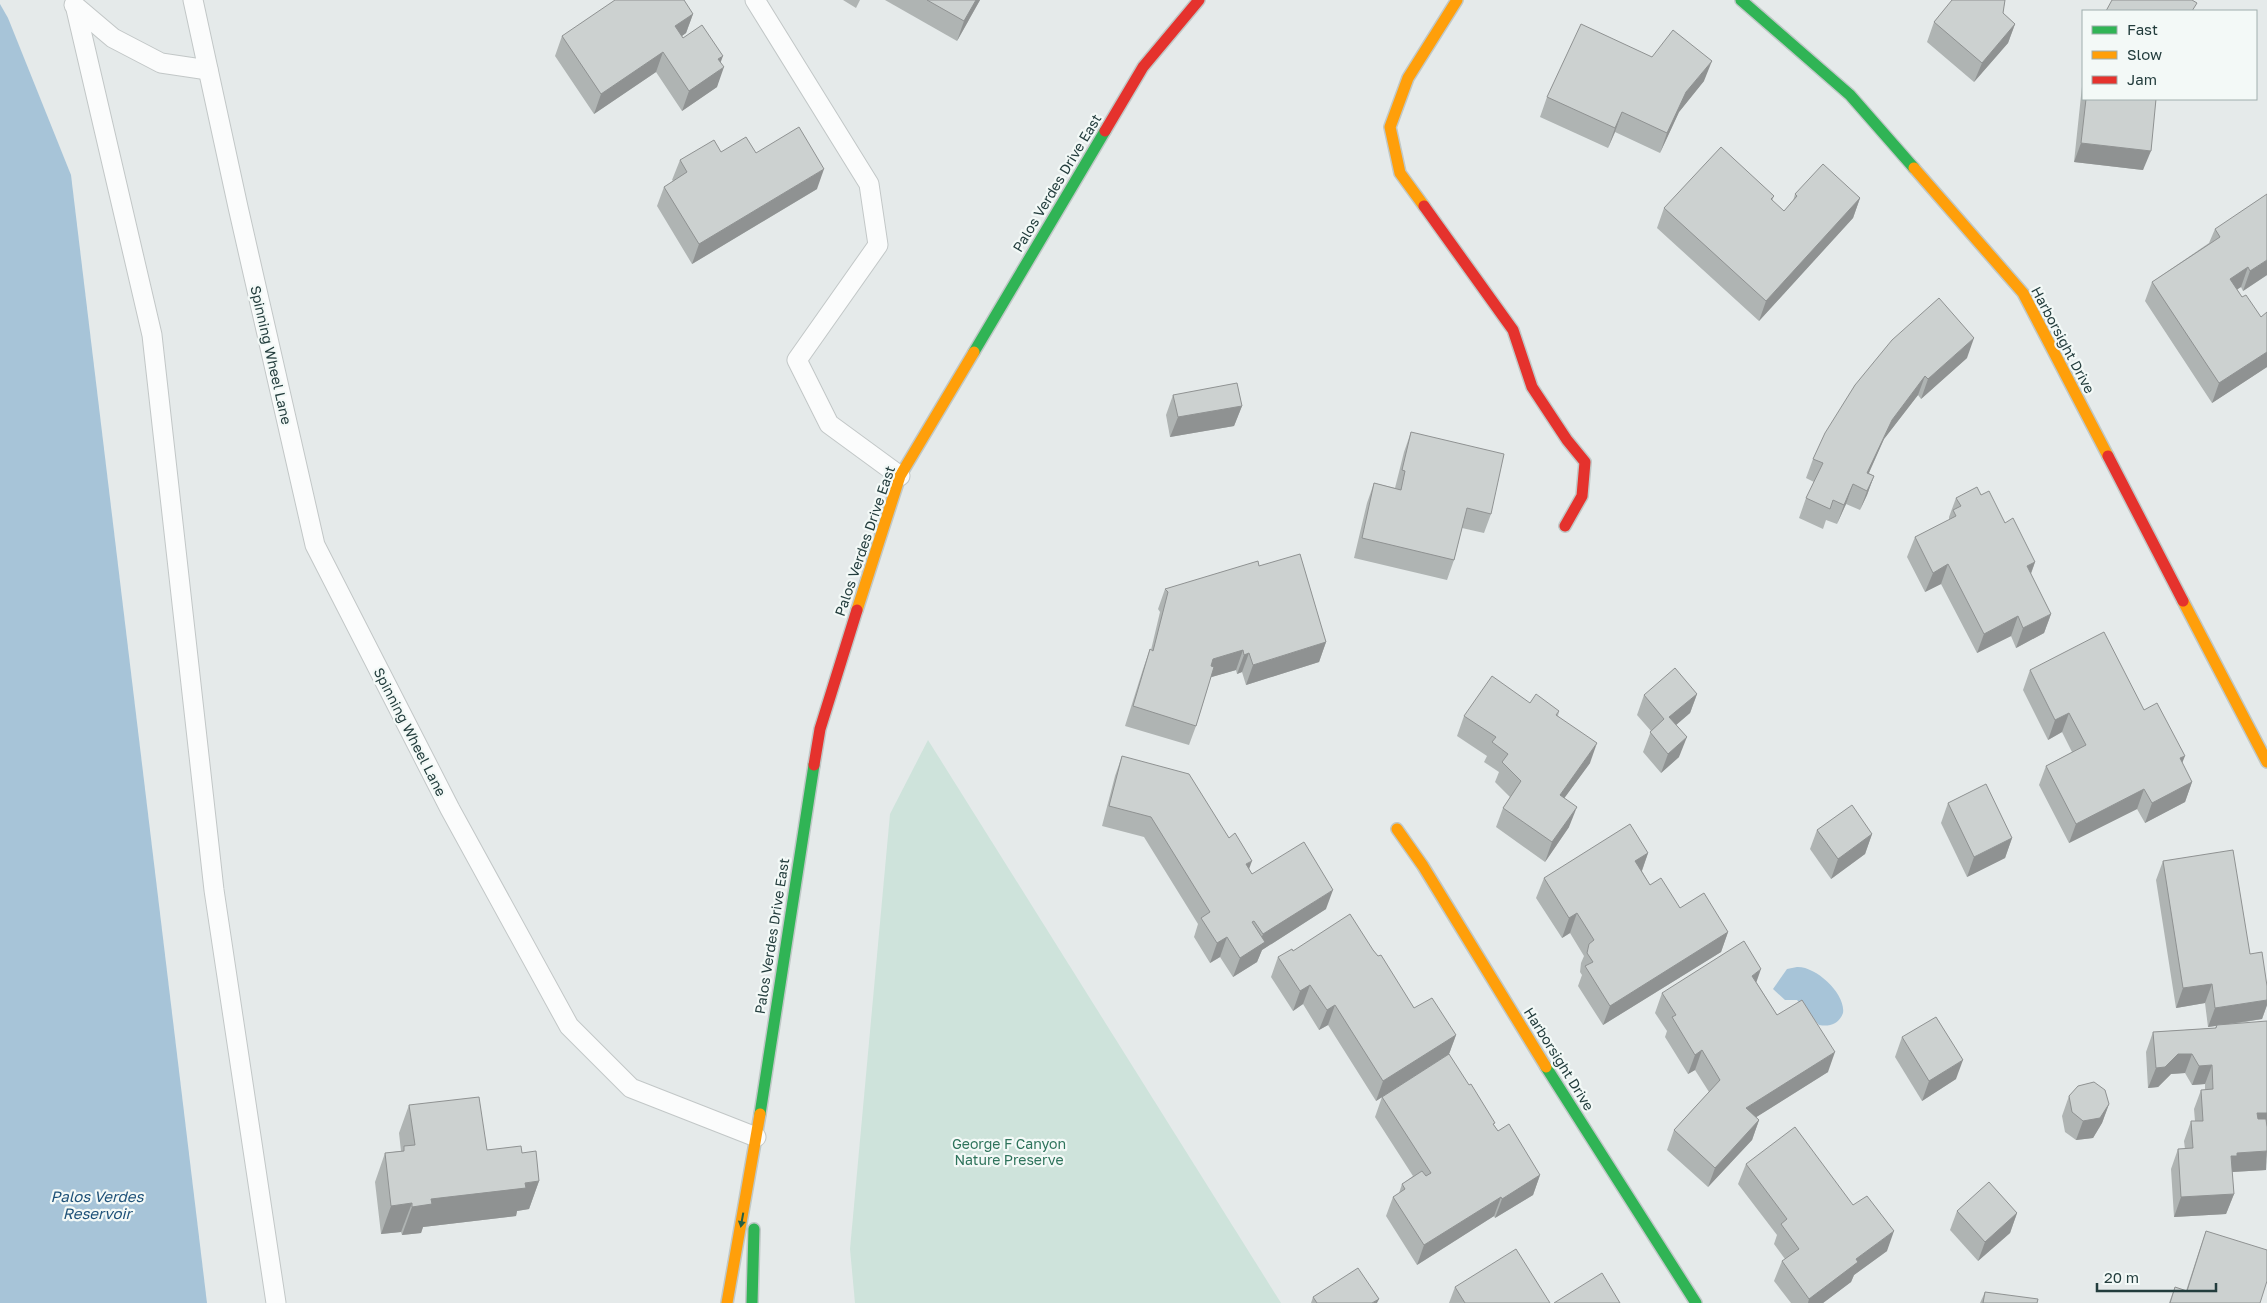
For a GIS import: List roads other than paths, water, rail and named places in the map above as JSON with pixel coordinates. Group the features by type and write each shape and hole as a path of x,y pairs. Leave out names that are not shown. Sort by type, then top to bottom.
{"street":[{"name":"Palos Verdes Drive East","path":"727,1303 756,1137 820,729 900,476 1143,67 1199,0"},
{"path":"1457,0 1408,78 1390,127 1400,173 1513,330 1532,387 1567,440 1585,462 1582,496 1566,526"},
{"name":"Harborsight Drive","path":"1740,0 1850,95 2022,293 2267,762"},
{"name":"Harborsight Drive","path":"1397,829 1423,866 1599,1153 1696,1303"},
{"name":"Palos Verdes Drive East","path":"752,1303 756,1137"}],"lane":[{"name":"Spinning Wheel Lane","path":"193,0 315,545 450,809 569,1026 631,1088 756,1137"},
{"path":"755,0 869,184 878,245 798,360 828,424 900,476"},
{"path":"73,4 113,38 161,63 208,70"},
{"path":"73,4 152,335 214,890 276,1303"}],"water":[{"name":"Palos Verdes Reservoir","path":"0,4 8,18 71,175 207,1303 0,1303"},
{"path":"1797,967 1813,971 1835,990 1843,1006 1843,1013 1837,1022 1827,1026 1819,1025 1797,1000 1785,1000 1773,989 1787,969"}],"park label":[{"name":"George F Canyon Nature Preserve","path":"1009,1152"}]}
